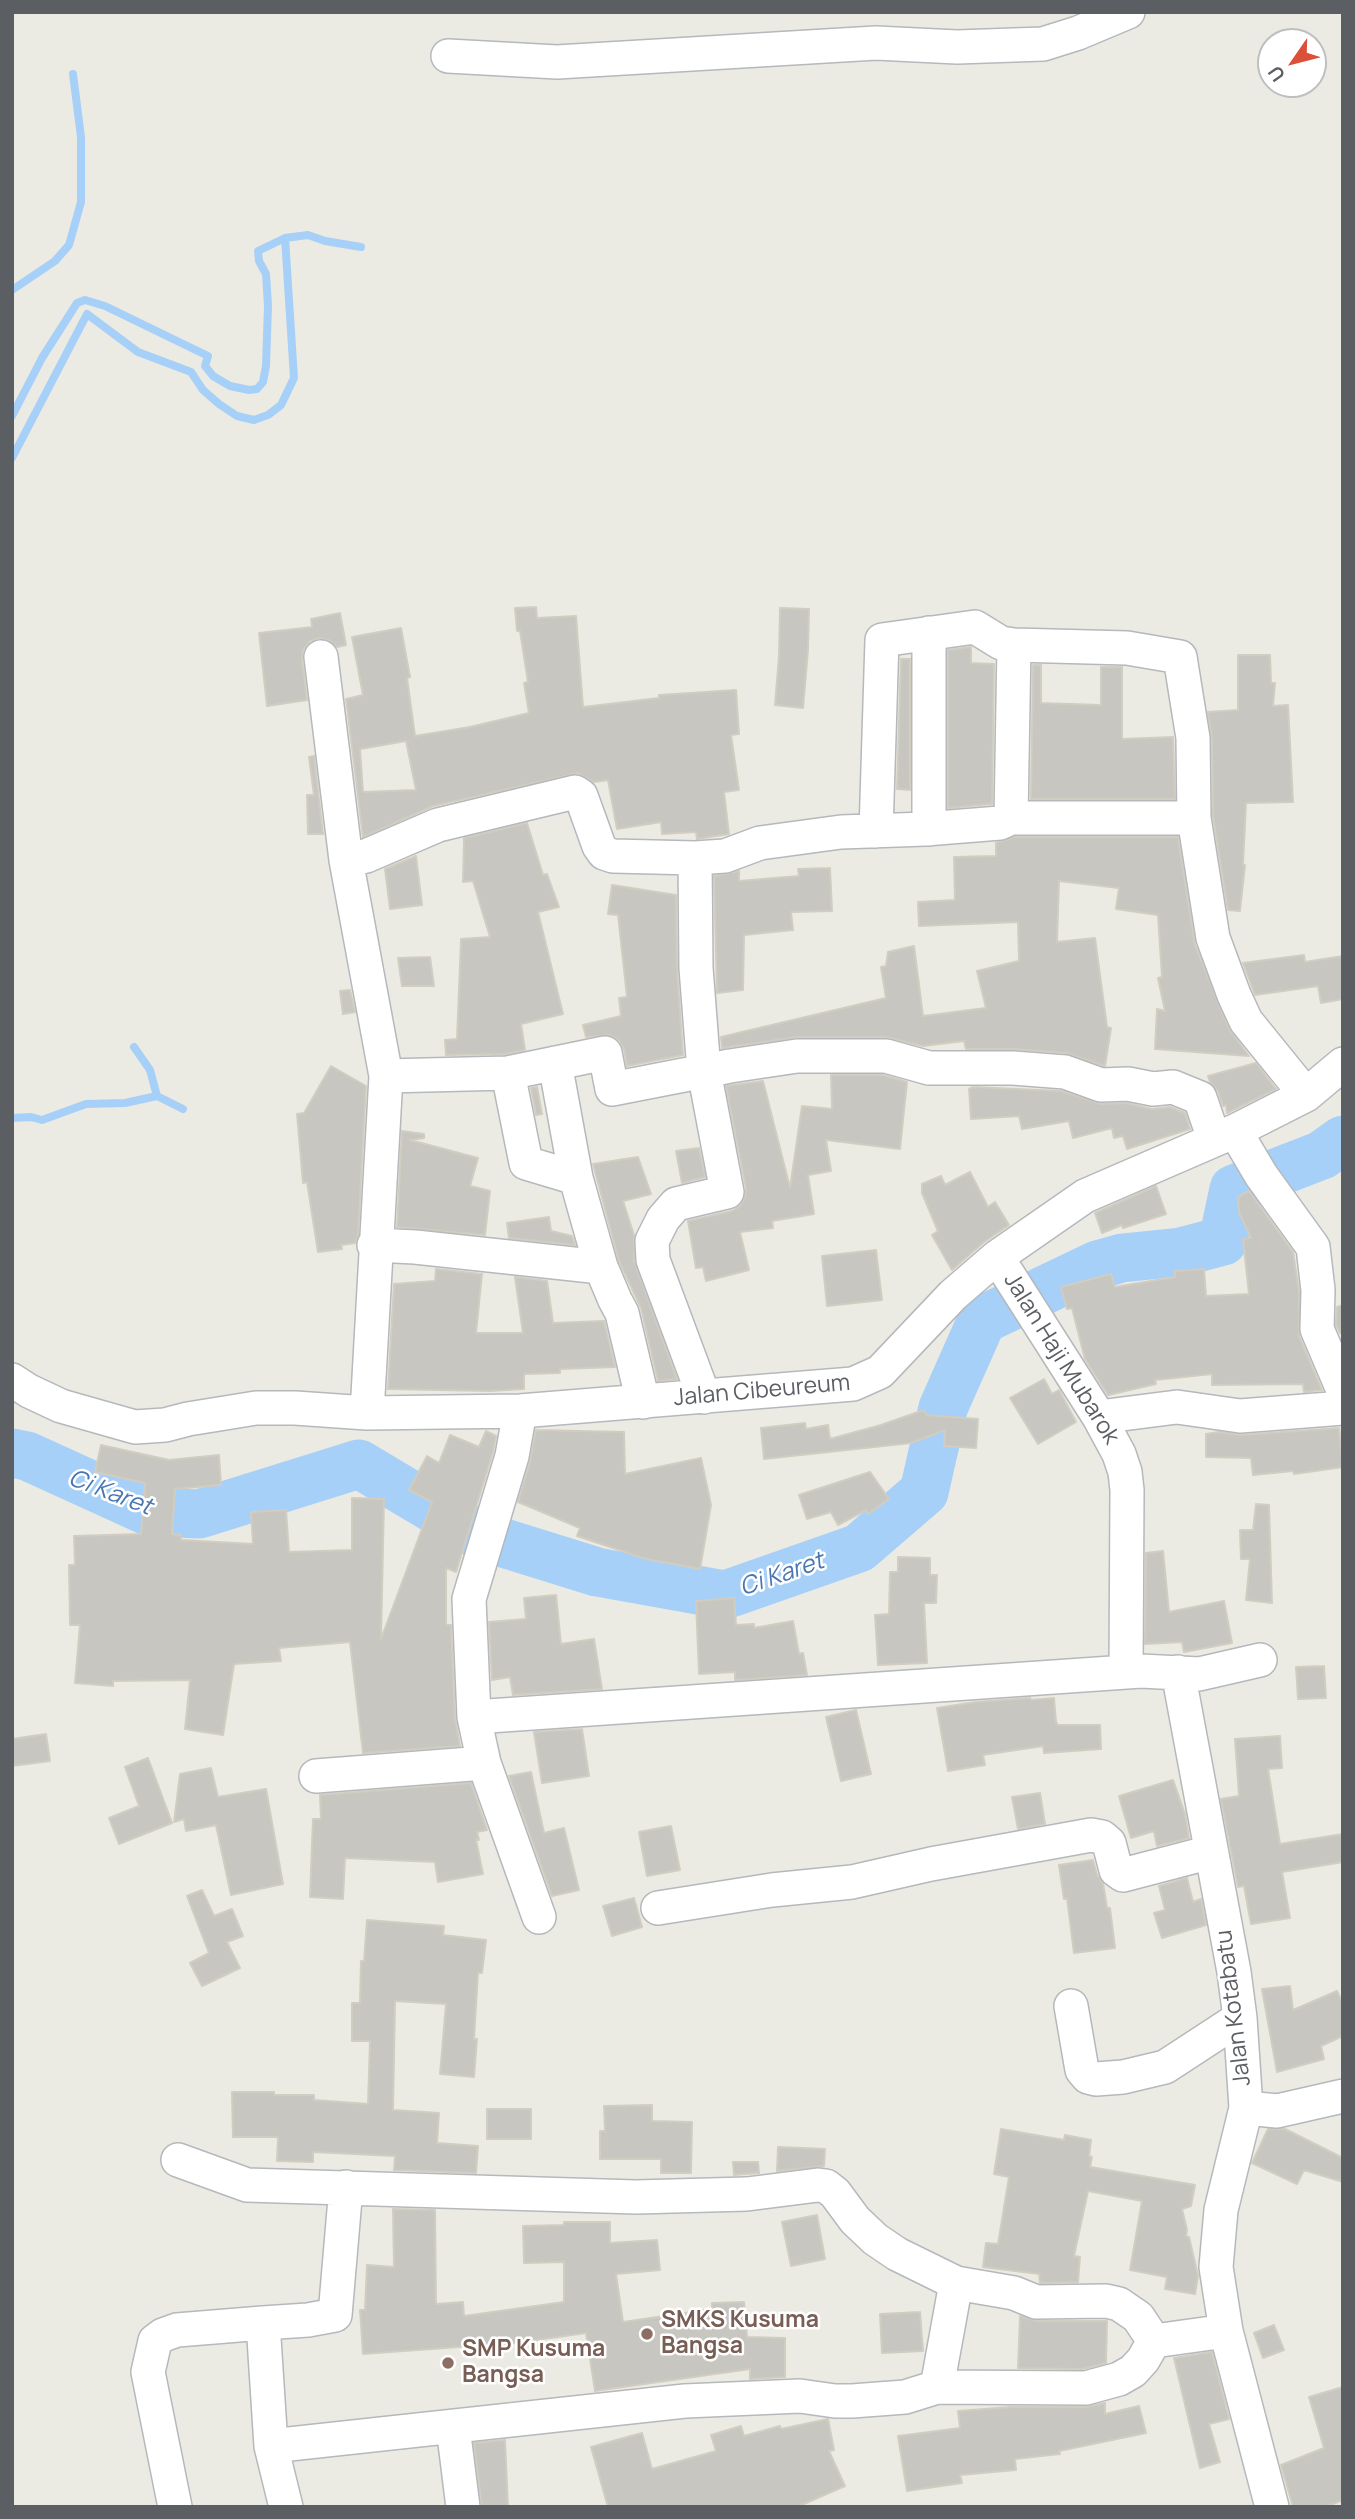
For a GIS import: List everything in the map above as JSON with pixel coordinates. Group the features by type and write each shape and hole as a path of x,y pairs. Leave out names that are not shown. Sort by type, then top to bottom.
{"street":[{"path":"448,56 557,62 876,43 957,47 1043,44 1128,12"},
{"path":"876,831 882,640 975,627 1002,643 1014,645 1127,648 1180,657 1193,738 1194,818 1213,938 1246,1021 1307,1095"},
{"path":"929,633 929,829"},
{"path":"1011,818 1014,645"},
{"path":"321,657 346,860 386,1076 374,1245 367,1413"},
{"path":"346,860 366,856 438,825 575,792 581,796 596,840 604,853 613,856 725,856 760,844 841,832 929,829 1000,823 1011,818 1194,818"},
{"path":"695,858 696,968 704,1071 727,1192 676,1205 663,1219 652,1241 653,1260 704,1397"},
{"path":"386,1076 508,1073 605,1053 612,1088 797,1056 886,1056 929,1068 1013,1068 1065,1072 1101,1085 1128,1084 1153,1089 1174,1087 1200,1098 1224,1135 1261,1175 1313,1247 1318,1290 1317,1329 1343,1390"},
{"path":"555,1063 576,1178 601,1267 622,1313 643,1402"},
{"name":"Jalan Cibeureum","path":"12,1380 39,1396 105,1420 135,1427 256,1408 367,1413 520,1411 853,1384 873,1377 888,1364 953,1295 997,1257 1084,1196 1224,1135 1307,1095 1343,1064"},
{"path":"508,1073 526,1163 576,1178"},
{"path":"374,1245 601,1267"},
{"name":"Jalan Haji Mubarok","path":"997,1257 1099,1416 1119,1454 1127,1490 1126,1672"},
{"path":"1099,1416 1177,1407 1240,1416 1343,1408"},
{"path":"520,1411 513,1456 469,1599 474,1717 484,1763 540,1917"},
{"path":"474,1717 1126,1672 1199,1674 1260,1660"},
{"name":"Jalan Kotabatu","path":"1178,1672 1234,1972 1246,2108 1220,2221 1216,2267 1226,2331 1272,2507"},
{"path":"316,1776 484,1763"},
{"path":"658,1908 772,1890 852,1882 931,1864 1091,1835 1102,1837 1109,1843 1116,1870 1123,1875 1211,1852"},
{"path":"1071,2006 1082,2070 1088,2077 1096,2079 1123,2077 1165,2067 1240,2018"},
{"path":"1246,2108 1277,2111 1343,2096"},
{"path":"178,2160 239,2184 636,2197 737,2195 826,2186 875,2239 897,2254 956,2283 1014,2293 1036,2302 1106,2301 1119,2304 1138,2317 1154,2341"},
{"path":"175,2507 148,2372 155,2341 177,2330 308,2320 335,2315 346,2187"},
{"path":"937,2387 956,2283"},
{"path":"263,2323 271,2446 286,2507"},
{"path":"1154,2341 1226,2331"},
{"path":"271,2446 685,2401 800,2396 835,2401 863,2400 905,2397 937,2387 1086,2388 1102,2385 1133,2371 1154,2341"},
{"path":"453,2427 463,2507"}],"building":[{"path":"536,607 537,618 576,616 583,707 659,698 659,695 736,690 739,734 731,735 739,790 724,792 729,834 697,839 696,832 662,834 661,822 617,829 608,780 594,782 578,773 433,806 363,837 346,699 363,695 352,637 401,628 410,677 407,678 415,736 470,727 529,713 524,683 528,682 515,608","holes":["406,741 416,790 363,792 360,749"]},
{"path":"780,608 809,609 803,708 775,705"},
{"path":"340,613 346,645 337,647 329,640 319,638 310,641 303,650 307,700 267,706 259,633 312,627 311,619"},
{"path":"971,647 971,663 994,664 992,804 948,808 948,650"},
{"path":"1238,655 1270,655 1271,683 1275,683 1273,706 1288,705 1293,802 1246,803 1245,865 1240,911 1228,910 1213,816 1212,738 1208,712 1238,710"},
{"path":"901,659 910,659 910,790 897,789"},
{"path":"1033,665 1041,665 1041,703 1101,705 1101,667 1122,667 1122,739 1173,737 1175,799 1031,799"},
{"path":"314,756 323,834 308,834 307,795 314,795 309,757"},
{"path":"527,823 543,875 547,874 559,907 538,912 563,1014 521,1024 525,1050 506,1054 446,1055 445,1040 457,1039 461,939 490,937 473,881 463,882 464,838"},
{"path":"1015,837 1178,837 1195,945 1229,1029 1249,1056 1155,1049 1157,1009 1165,1011 1158,978 1162,977 1158,915 1116,909 1119,888 1059,881 1057,942 1095,938 1107,1027 1111,1028 1105,1066 1066,1053 966,1049 964,1041 923,1046 886,1037 797,1037 722,1048 721,1037 886,998 881,967 886,966 888,952 914,946 923,1016 986,1008 977,971 1019,961 1018,922 919,926 918,902 955,900 954,857 996,856 996,843"},
{"path":"416,856 422,905 390,909 385,869"},
{"path":"830,868 832,911 791,912 793,930 744,935 743,990 717,993 714,876 739,871 739,881 799,876 798,869"},
{"path":"612,885 676,895 677,969 683,1055 627,1066 624,1049 619,1040 610,1035 586,1037 583,1025 621,1016 619,998 627,997 618,915 608,914"},
{"path":"1304,955 1305,962 1343,956 1343,999 1321,1003 1318,986 1255,995 1243,963"},
{"path":"430,957 434,986 402,986 398,958"},
{"path":"350,990 355,1012 343,1014 340,991"},
{"path":"1256,1063 1276,1089 1227,1113 1226,1105 1223,1106 1218,1091 1208,1076"},
{"path":"331,1066 366,1086 358,1235 355,1243 341,1245 342,1249 318,1252 307,1182 303,1183 297,1114 304,1113"},
{"path":"831,1075 883,1075 907,1082 900,1149 826,1140 831,1171 808,1175 814,1214 772,1221 773,1228 740,1232 749,1270 706,1281 703,1267 696,1268 688,1221 732,1211 740,1206 746,1188 726,1086 763,1081 790,1188 802,1106 832,1109"},
{"path":"537,1087 542,1114 536,1115 531,1088"},
{"path":"969,1089 1061,1091 1101,1104 1126,1103 1152,1109 1170,1107 1185,1113 1190,1129 1127,1149 1123,1136 1114,1138 1112,1128 1073,1138 1069,1121 1022,1129 1019,1116 971,1119"},
{"path":"402,1131 424,1134 424,1138 410,1140 478,1158 470,1186 490,1191 485,1235 397,1227"},
{"path":"699,1148 705,1177 682,1183 676,1151"},
{"path":"638,1157 651,1194 623,1201 634,1235 634,1261 677,1379 658,1381 641,1308 619,1261 593,1164"},
{"path":"970,1172 988,1207 995,1202 1009,1225 984,1242 952,1270 932,1235 938,1231 922,1193 922,1184 941,1176 945,1185"},
{"path":"1156,1186 1166,1214 1102,1233 1095,1213"},
{"path":"1249,1191 1293,1252 1299,1291 1299,1336 1322,1390 1304,1392 1303,1384 1212,1385 1212,1374 1155,1380 1156,1384 1108,1395 1085,1359 1072,1308 1067,1309 1061,1287 1111,1274 1115,1287 1175,1277 1175,1271 1204,1269 1206,1296 1249,1294 1243,1239 1251,1238 1239,1212 1238,1197"},
{"path":"549,1217 551,1231 572,1236 575,1245 509,1238 507,1223"},
{"path":"876,1250 882,1300 827,1306 822,1256"},
{"path":"436,1269 482,1274 476,1333 523,1333 515,1277 547,1281 553,1323 604,1321 615,1367 560,1369 560,1373 524,1374 524,1389 388,1389 394,1284 435,1281"},
{"path":"1343,1305 1343,1333 1340,1333 1336,1325 1337,1307"},
{"path":"1044,1379 1052,1394 1059,1390 1076,1422 1038,1444 1010,1398"},
{"path":"924,1410 926,1415 978,1419 976,1448 944,1446 945,1430 911,1443 764,1459 761,1428 805,1423 806,1429 828,1425 830,1439"},
{"path":"1339,1428 1343,1467 1294,1474 1293,1471 1253,1475 1251,1458 1206,1457 1206,1434 1219,1432 1241,1435"},
{"path":"536,1430 624,1432 625,1474 701,1458 711,1505 700,1569 646,1559 577,1536 580,1528 518,1502"},
{"path":"486,1431 496,1436 493,1452 456,1572 446,1568 446,1625 451,1625 455,1718 460,1746 363,1753 350,1642 279,1648 281,1661 234,1664 223,1735 185,1729 190,1680 113,1681 113,1686 75,1683 80,1625 70,1625 69,1565 75,1565 74,1536 141,1534 145,1483 95,1472 101,1445 169,1460 219,1455 221,1485 175,1489 172,1534 181,1535 181,1540 253,1544 251,1512 286,1510 289,1552 352,1550 352,1498 384,1499 381,1639 432,1502 409,1490 427,1456 439,1463 450,1435 479,1447"},
{"path":"870,1472 889,1499 868,1514 866,1510 838,1525 831,1512 807,1519 799,1495"},
{"path":"1256,1504 1269,1505 1272,1603 1246,1600 1250,1559 1241,1559 1240,1530 1253,1530"},
{"path":"1163,1551 1169,1612 1224,1601 1232,1643 1184,1652 1182,1642 1145,1644 1146,1553"},
{"path":"898,1557 930,1558 930,1575 937,1575 936,1603 924,1603 927,1663 878,1665 875,1615 889,1614 890,1572 898,1572"},
{"path":"556,1595 561,1644 594,1639 602,1689 513,1695 510,1677 492,1680 489,1622 526,1619 524,1598"},
{"path":"734,1598 736,1625 754,1624 754,1628 793,1621 799,1654 803,1653 807,1675 735,1680 735,1672 699,1674 696,1601"},
{"path":"1324,1666 1326,1698 1298,1699 1296,1667"},
{"path":"1054,1698 1058,1725 1100,1725 1101,1749 1044,1753 1043,1746 983,1755 985,1765 948,1771 937,1708"},
{"path":"856,1710 871,1774 841,1781 826,1717"},
{"path":"582,1729 589,1776 542,1783 534,1732"},
{"path":"46,1734 50,1761 12,1766 12,1739"},
{"path":"1280,1736 1282,1768 1268,1769 1280,1844 1343,1834 1343,1862 1282,1872 1290,1918 1251,1924 1244,1886 1238,1887 1221,1799 1239,1796 1235,1739"},
{"path":"148,1758 172,1823 119,1844 109,1818 139,1806 125,1767"},
{"path":"211,1768 218,1797 266,1789 283,1884 231,1895 216,1825 186,1831 184,1819 174,1822 180,1774"},
{"path":"531,1772 544,1833 564,1828 579,1890 552,1896 509,1776"},
{"path":"1173,1780 1185,1814 1189,1838 1157,1846 1154,1831 1131,1838 1119,1796"},
{"path":"471,1783 487,1830 477,1832 479,1840 476,1840 483,1874 438,1882 435,1862 345,1858 343,1899 310,1897 313,1819 321,1819 320,1795"},
{"path":"1040,1793 1045,1824 1018,1829 1012,1797"},
{"path":"671,1826 680,1870 647,1876 639,1832"},
{"path":"1093,1860 1097,1875 1103,1883 1107,1908 1110,1908 1115,1948 1074,1953 1067,1898 1064,1899 1059,1865"},
{"path":"1187,1878 1193,1902 1201,1899 1206,1925 1162,1938 1154,1913 1165,1910 1159,1886"},
{"path":"202,1890 214,1916 232,1909 243,1936 227,1942 240,1968 202,1986 190,1963 209,1953 187,1896"},
{"path":"634,1898 642,1927 612,1936 603,1906"},
{"path":"367,1920 444,1926 443,1935 486,1940 482,1973 478,1973 474,2077 440,2074 446,2004 395,2001 393,2110 439,2113 437,2143 478,2146 476,2173 394,2170 395,2156 313,2152 313,2162 277,2161 278,2137 233,2137 232,2092 314,2095 314,2100 368,2104 370,2041 352,2041 352,2003 360,2003 361,1961 364,1961"},
{"path":"1290,1986 1293,2010 1337,1991 1343,2004 1343,2036 1321,2046 1324,2059 1277,2072 1262,1989"},
{"path":"652,2105 652,2121 692,2122 691,2173 661,2173 661,2159 600,2159 600,2131 605,2131 604,2106"},
{"path":"487,2109 531,2109 531,2139 487,2139"},
{"path":"1001,2129 1064,2140 1065,2135 1091,2140 1090,2167 1195,2185 1191,2206 1182,2209 1186,2236 1189,2237 1198,2276 1195,2294 1165,2289 1167,2277 1130,2270 1142,2201 1088,2191 1074,2256 1080,2257 1078,2282 1040,2283 1039,2274 983,2267 986,2243 998,2244 1009,2177 994,2174"},
{"path":"1268,2129 1285,2129 1343,2158 1343,2182 1304,2170 1297,2184 1252,2163"},
{"path":"778,2147 825,2149 824,2166 777,2171"},
{"path":"733,2162 758,2162 759,2173 734,2175"},
{"path":"393,2209 435,2210 436,2304 463,2302 464,2316 564,2302 564,2262 524,2263 523,2226 564,2225 564,2222 610,2222 610,2243 657,2240 660,2270 616,2274 623,2322 712,2309 712,2303 744,2302 747,2337 785,2338 785,2377 750,2379 750,2369 595,2391 586,2333 473,2349 472,2346 363,2354 360,2310 365,2310 367,2265 394,2267"},
{"path":"817,2215 825,2259 791,2266 782,2222"},
{"path":"920,2312 923,2351 882,2353 880,2314"},
{"path":"1020,2316 1036,2321 1107,2321 1106,2363 1083,2369 1018,2368"},
{"path":"1274,2325 1284,2350 1263,2358 1254,2333"},
{"path":"1212,2352 1229,2419 1209,2424 1220,2462 1200,2468 1174,2358"},
{"path":"1343,2387 1343,2500 1325,2507 1293,2507 1281,2465 1324,2448 1309,2397"},
{"path":"1105,2403 1105,2414 1139,2406 1146,2433 1059,2451 1060,2454 1015,2459 1016,2470 960,2475 962,2483 907,2491 898,2436 960,2428 958,2411 1011,2407 1086,2407"},
{"path":"828,2419 834,2450 829,2451 845,2486 797,2507 608,2507 591,2447 642,2433 652,2469 716,2451 711,2435 741,2426 744,2436 780,2426 781,2429"},
{"path":"505,2440 508,2507 482,2507 474,2443"}],"waterway":[{"path":"12,290 55,261 69,245 81,202 81,137 73,74"},
{"path":"12,458 87,314 138,352 191,372 203,390 237,416 254,420 268,415 281,405 294,378 285,238 308,235 361,247"},
{"path":"12,416 42,358 77,303 85,300 105,306 208,356 205,366 213,376 230,386 257,389 263,382 266,366 268,306 266,274 259,261 258,251 285,238"},
{"path":"134,1047 150,1070 157,1096 183,1109"},
{"path":"12,1118 31,1117 42,1120 86,1104 125,1103 157,1096"},
{"name":"Ci Karet","path":"12,1453 27,1456 150,1512 199,1514 359,1464 478,1535 597,1572 725,1595 859,1548 924,1492 943,1408 982,1320 1097,1265 1122,1258 1181,1252 1223,1241 1234,1189 1322,1155 1343,1140"}],"place":[{"name":"SMKS Kusuma Bangsa","path":"647,2334"},
{"name":"SMP Kusuma Bangsa","path":"448,2363"}]}
